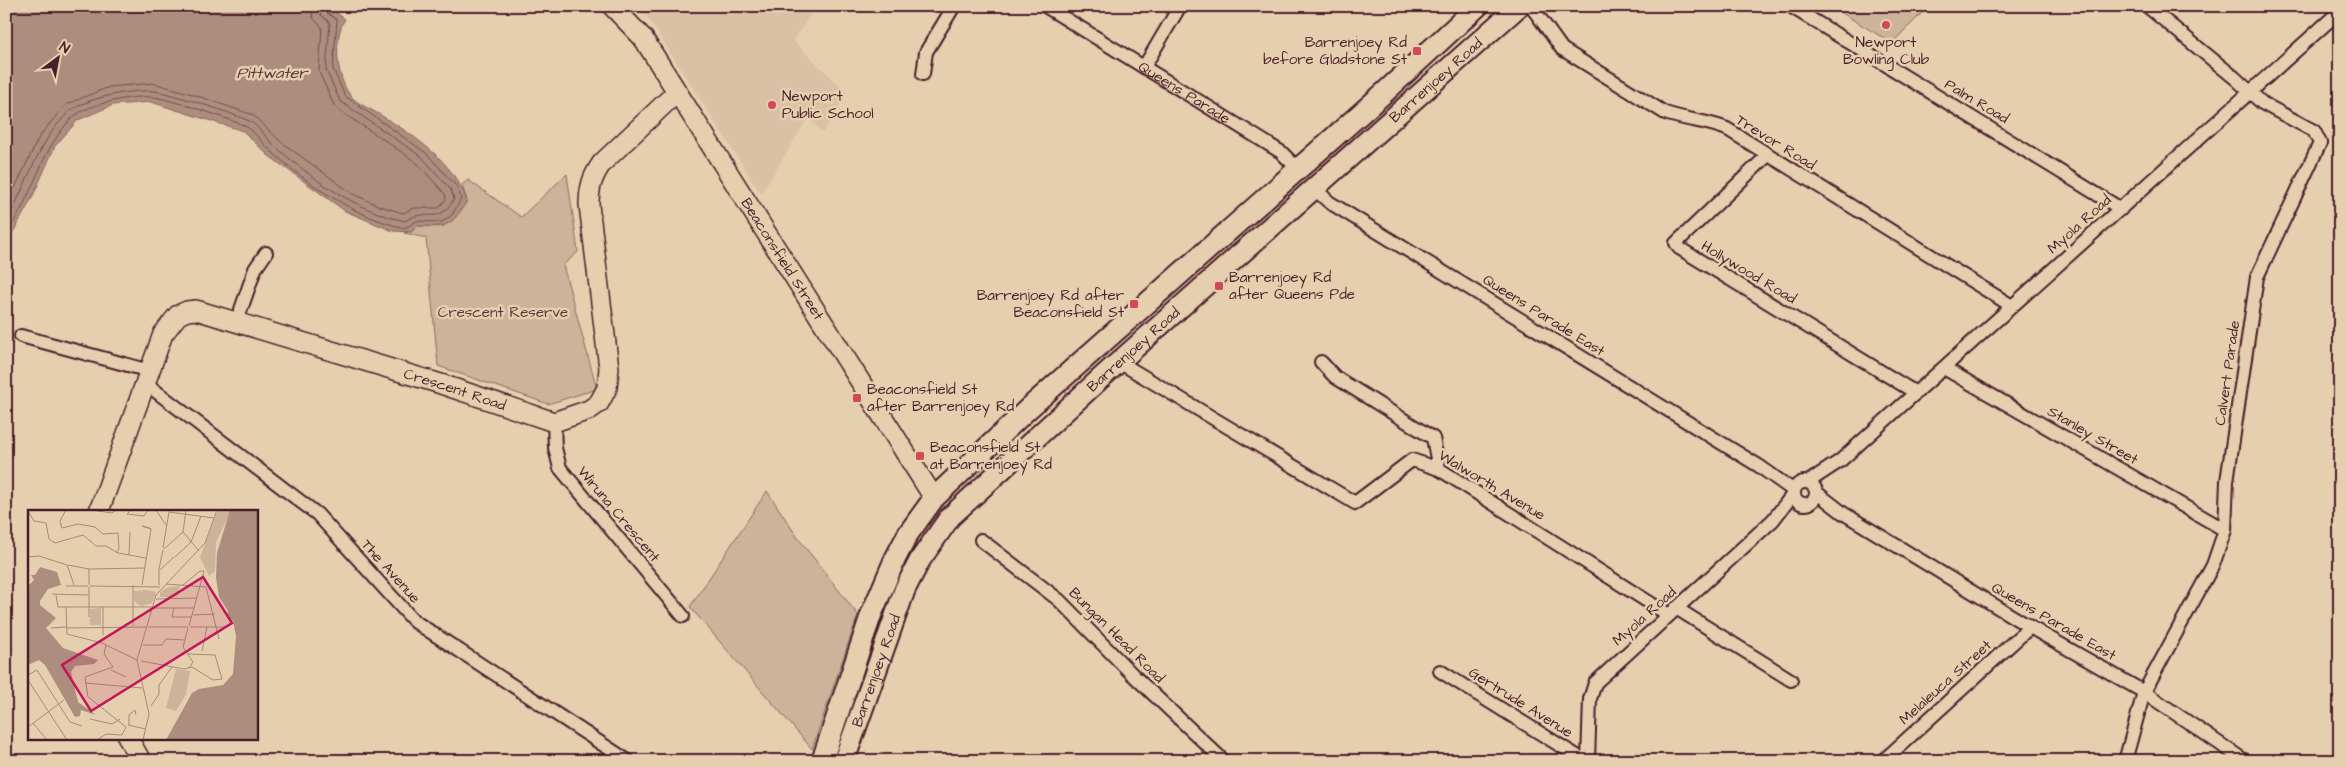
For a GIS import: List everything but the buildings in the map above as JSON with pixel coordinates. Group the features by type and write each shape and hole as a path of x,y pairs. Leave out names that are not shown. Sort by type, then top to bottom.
{"main road":[{"name":"Barrenjoey Road","path":"822,761 872,615 895,559 934,498 1030,408 1478,6"},
{"name":"Barrenjoey Road","path":"844,761 905,589 920,560 950,517 1119,362 1519,6"},
{"name":"Queens Parade","path":"1298,169 1314,188"},
{"name":"Beaconsfield Street","path":"934,498 950,517"}],"street":[{"name":"Beaconsfield Street","path":"612,6 643,38 934,498"},
{"path":"923,74 926,52 954,6"},
{"name":"Queens Parade","path":"1045,6 1281,152 1298,169"},
{"path":"1144,67 1180,6"},
{"name":"Trevor Road","path":"1531,6 1562,49 1665,113 1684,120 1714,124 1727,129 2012,306"},
{"name":"Palm Road","path":"1790,6 2121,209"},
{"path":"2147,6 2250,91"},
{"name":"Myola Road","path":"1586,761 1590,699 1595,684 1773,520 2340,11"},
{"name":"Calvert Parade","path":"2125,761 2144,692 2213,565 2225,530 2227,482 2257,277 2320,143 2314,132 2262,103 2250,91"},
{"path":"554,422 589,410 599,403 607,388 609,368 589,205 589,188 594,175 602,163 677,92"},
{"name":"Hollywood Road","path":"1768,155 1676,243 1679,248 1916,393"},
{"name":"Queens Parade East","path":"1314,188 1329,202 1759,466 1843,513 2030,626 2144,692 2245,761"},
{"path":"237,321 255,269 266,253"},
{"name":"Crescent Road","path":"99,510 163,334 178,315 187,311 196,310 237,321 442,384 554,422"},
{"name":"The Avenue","path":"22,336 148,377 317,514 414,620 628,761"},
{"name":"Walworth Avenue","path":"1119,362 1355,503 1412,460 1438,469 1673,612 1791,680"},
{"path":"1321,362 1335,378 1433,438 1438,469"},
{"name":"Stanley Street","path":"1944,368 2225,530"},
{"name":"Wiruna Crescent","path":"554,422 560,468 683,616"},
{"name":"Bungan Head Road","path":"980,540 1059,600 1133,675 1224,761"},
{"name":"Melaleuca Street","path":"1882,761 2030,626"},
{"name":"Gertrude Avenue","path":"1440,671 1586,761"},
{"path":"129,740 141,761"}],"shaded area":[{"name":"Newport Public School","path":"637,6 815,6 794,41 847,93 823,133 808,118 761,194 648,18"}],"green space":[{"name":"Newport Bowling Club","path":"1830,6 1929,6 1892,43"},
{"name":"Crescent Reserve","path":"567,174 578,252 563,265 597,389 548,404 438,366 426,238 404,233 412,231 417,226 443,227 467,201 462,185 468,180 521,217"},
{"path":"767,491 798,538 858,615 812,749 690,607"}],"water":[{"name":"Pittwater","path":"6,6 327,6 345,19 339,36 338,57 342,78 350,95 361,104 408,132 432,152 453,175 467,201 452,221 447,224 442,226 417,226 412,232 393,231 345,211 269,156 243,131 151,102 113,105 78,120 55,146 32,198 6,245"}],"place":[{"name":"Newport Bowling Club","path":"1886,25"},
{"name":"Barrenjoey Rd before Gladstone St","path":"1417,51"},
{"name":"Newport Public School","path":"772,105"},
{"name":"Barrenjoey Rd after Queens Pde","path":"1219,286"},
{"name":"Barrenjoey Rd after Beaconsfield St","path":"1134,304"},
{"name":"Beaconsfield St after Barrenjoey Rd","path":"857,398"},
{"name":"Beaconsfield St at Barrenjoey Rd","path":"920,456"}]}
